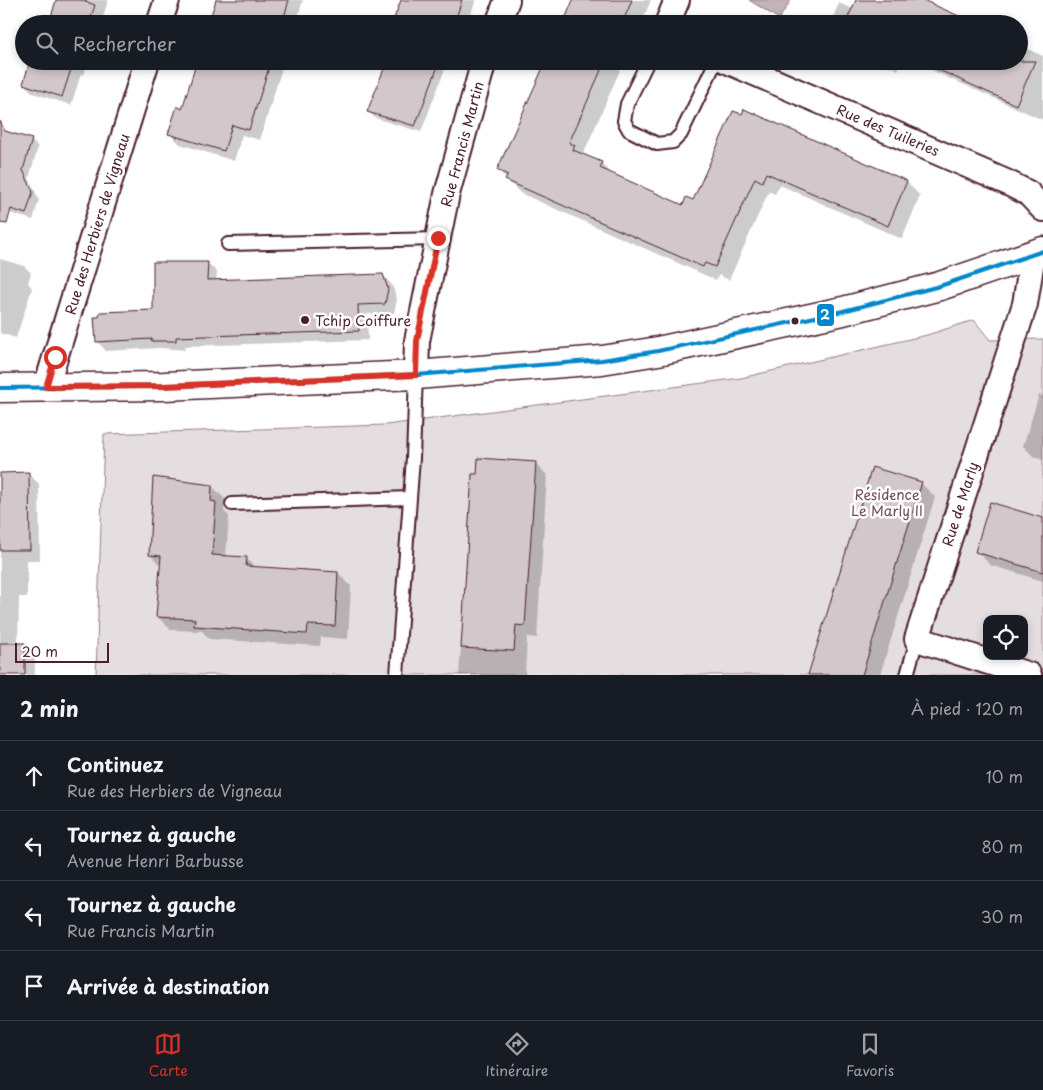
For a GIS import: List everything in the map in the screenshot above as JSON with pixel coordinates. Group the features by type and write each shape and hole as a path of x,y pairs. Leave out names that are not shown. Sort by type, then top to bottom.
{"street":[{"path":"162,15 167,0"},
{"path":"501,15 507,0"},
{"path":"671,15 677,0"},
{"name":"Rue des Herbiers de Vigneau","path":"46,387 145,70"},
{"name":"Rue Francis Martin","path":"416,375 417,341 447,194 481,70"},
{"name":"Rue des Tuileries","path":"748,70 1006,182 1028,193 1043,209"},
{"path":"0,388 164,386 416,375 575,362 658,351 843,311 940,286 1038,253"},
{"name":"Rue de Marly","path":"917,639 1025,304 1038,253"},
{"path":"917,639 1029,675"}],"lane":[{"path":"644,70 627,104 624,121 629,130 657,144 673,142 681,134 712,70"},
{"path":"228,244 438,238"},
{"path":"397,675 410,498 416,375"},
{"path":"232,504 410,498"},
{"path":"907,675 917,639"}],"green space":[{"name":"Résidence Le Marly II","path":"974,320 990,340 1043,339 1043,675 96,675 104,434 386,425 741,378 927,335"}],"shaded area":[{"path":"749,0 791,0 782,15 773,15"}],"building":[{"path":"56,0 81,0 95,5 92,15 52,15"},
{"path":"216,0 289,0 285,15 211,15"},
{"path":"401,0 462,0 457,15 395,15"},
{"path":"573,0 632,0 626,15 567,15"},
{"path":"856,0 923,0 957,15 849,15"},
{"path":"1028,61 1035,61 1016,105 939,70 1028,70"},
{"path":"27,70 71,70 62,97 23,84"},
{"path":"194,70 268,70 249,130 232,125 224,151 168,134 177,106 182,109"},
{"path":"383,70 437,70 415,126 367,112"},
{"path":"542,70 601,70 569,143 575,145 573,150 602,162 600,168 683,205 686,197 693,200 733,111 742,114 744,109 907,181 888,226 766,173 762,182 755,178 715,267 705,263 703,267 505,180 508,175 497,170"},
{"path":"0,121 5,131 32,139 23,170 33,192 26,214 11,209 7,224 0,223"},
{"path":"153,262 208,262 207,280 383,274 388,289 385,304 358,305 359,331 176,337 176,341 152,341 152,339 96,342 94,317 99,317 100,312 153,310"},
{"path":"478,458 536,462 525,626 516,625 514,651 461,648 472,474 477,474"},
{"path":"872,467 922,482 862,675 808,675"},
{"path":"29,472 30,550 0,550 0,473"},
{"path":"153,477 212,485 211,501 216,502 212,555 247,557 246,566 338,572 335,626 308,625 307,634 194,626 195,619 156,617 161,556 149,555"},
{"path":"990,502 1043,518 1043,572 975,552"},
{"path":"0,643 25,643 25,675 0,675"}],"transit line":[{"name":"2","path":"0,388 164,386 416,375 602,360 658,351 843,311 940,286 1043,251"}],"place":[{"name":"Tchip Coiffure","path":"305,320"}],"route":[{"path":"55,357 46,387 164,386 416,375 417,341 438,238"}]}
